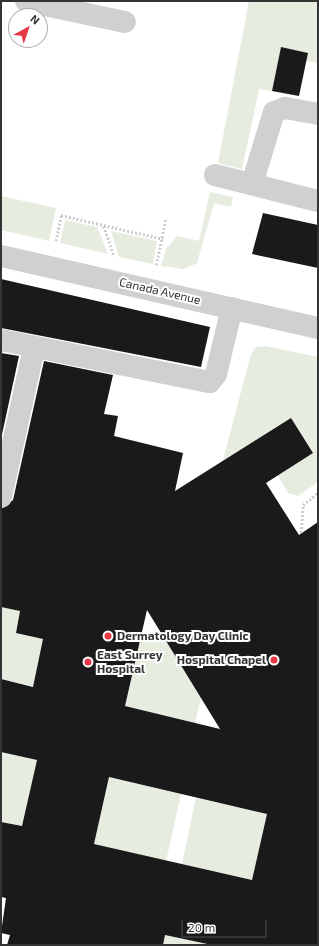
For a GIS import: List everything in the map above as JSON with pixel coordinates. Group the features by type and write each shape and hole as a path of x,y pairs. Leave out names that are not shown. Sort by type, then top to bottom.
{"street":[{"path":"26,1 125,22"},
{"path":"252,184 274,112 285,108 318,114"},
{"path":"214,175 318,201"},
{"name":"Canada Avenue","path":"1,256 318,328"},
{"path":"1,340 34,348 210,382 216,374 232,308"},
{"path":"1,497 34,348"}],"path":[{"path":"54,247 61,215 163,239"},
{"path":"155,271 163,239 166,218"},
{"path":"104,226 117,262"},
{"path":"301,533 303,505 318,492"}],"shaded area":[{"path":"249,1 318,1 318,63 306,61 307,53 281,47 272,91 259,89 242,169 218,163"},
{"path":"210,192 233,197 231,207 214,203 197,263 184,269 161,266 166,249 177,236 199,241"},
{"path":"1,196 56,208 49,241 1,230"},
{"path":"65,220 97,227 108,254 60,243"},
{"path":"111,231 157,241 153,264 119,257"},
{"path":"265,346 318,357 318,482 298,496 288,493 278,476 223,460 251,354 256,347"},
{"path":"1,607 20,611 16,633 43,639 36,687 1,679"},
{"path":"141,634 165,640 201,698 195,723 125,706"},
{"path":"1,752 37,760 22,826 1,822"},
{"path":"109,777 181,794 166,861 94,844"},
{"path":"196,798 267,814 252,880 182,864"},
{"path":"165,935 212,945 163,945"}],"building":[{"path":"281,47 308,53 299,96 272,91"},
{"path":"263,213 318,225 318,268 252,254"},
{"path":"1,279 210,327 201,367 1,328"},
{"path":"1,353 19,356 1,439"},
{"name":"East Surrey Hospital","path":"44,361 113,375 104,414 118,416 114,436 183,453 175,491 291,418 313,453 266,483 299,535 318,522 318,945 212,945 165,935 163,945 7,945 10,935 1,933 6,898 1,897 1,822 22,826 37,760 1,752 1,679 33,687 43,639 16,633 20,611 1,607 1,509 13,500","holes":["147,610 220,729 125,706","109,777 267,814 252,880 94,844"]}],"place":[{"name":"Dermatology Day Clinic","path":"108,636"},
{"name":"Hospital Chapel","path":"274,660"},
{"name":"East Surrey Hospital","path":"88,662"}]}
